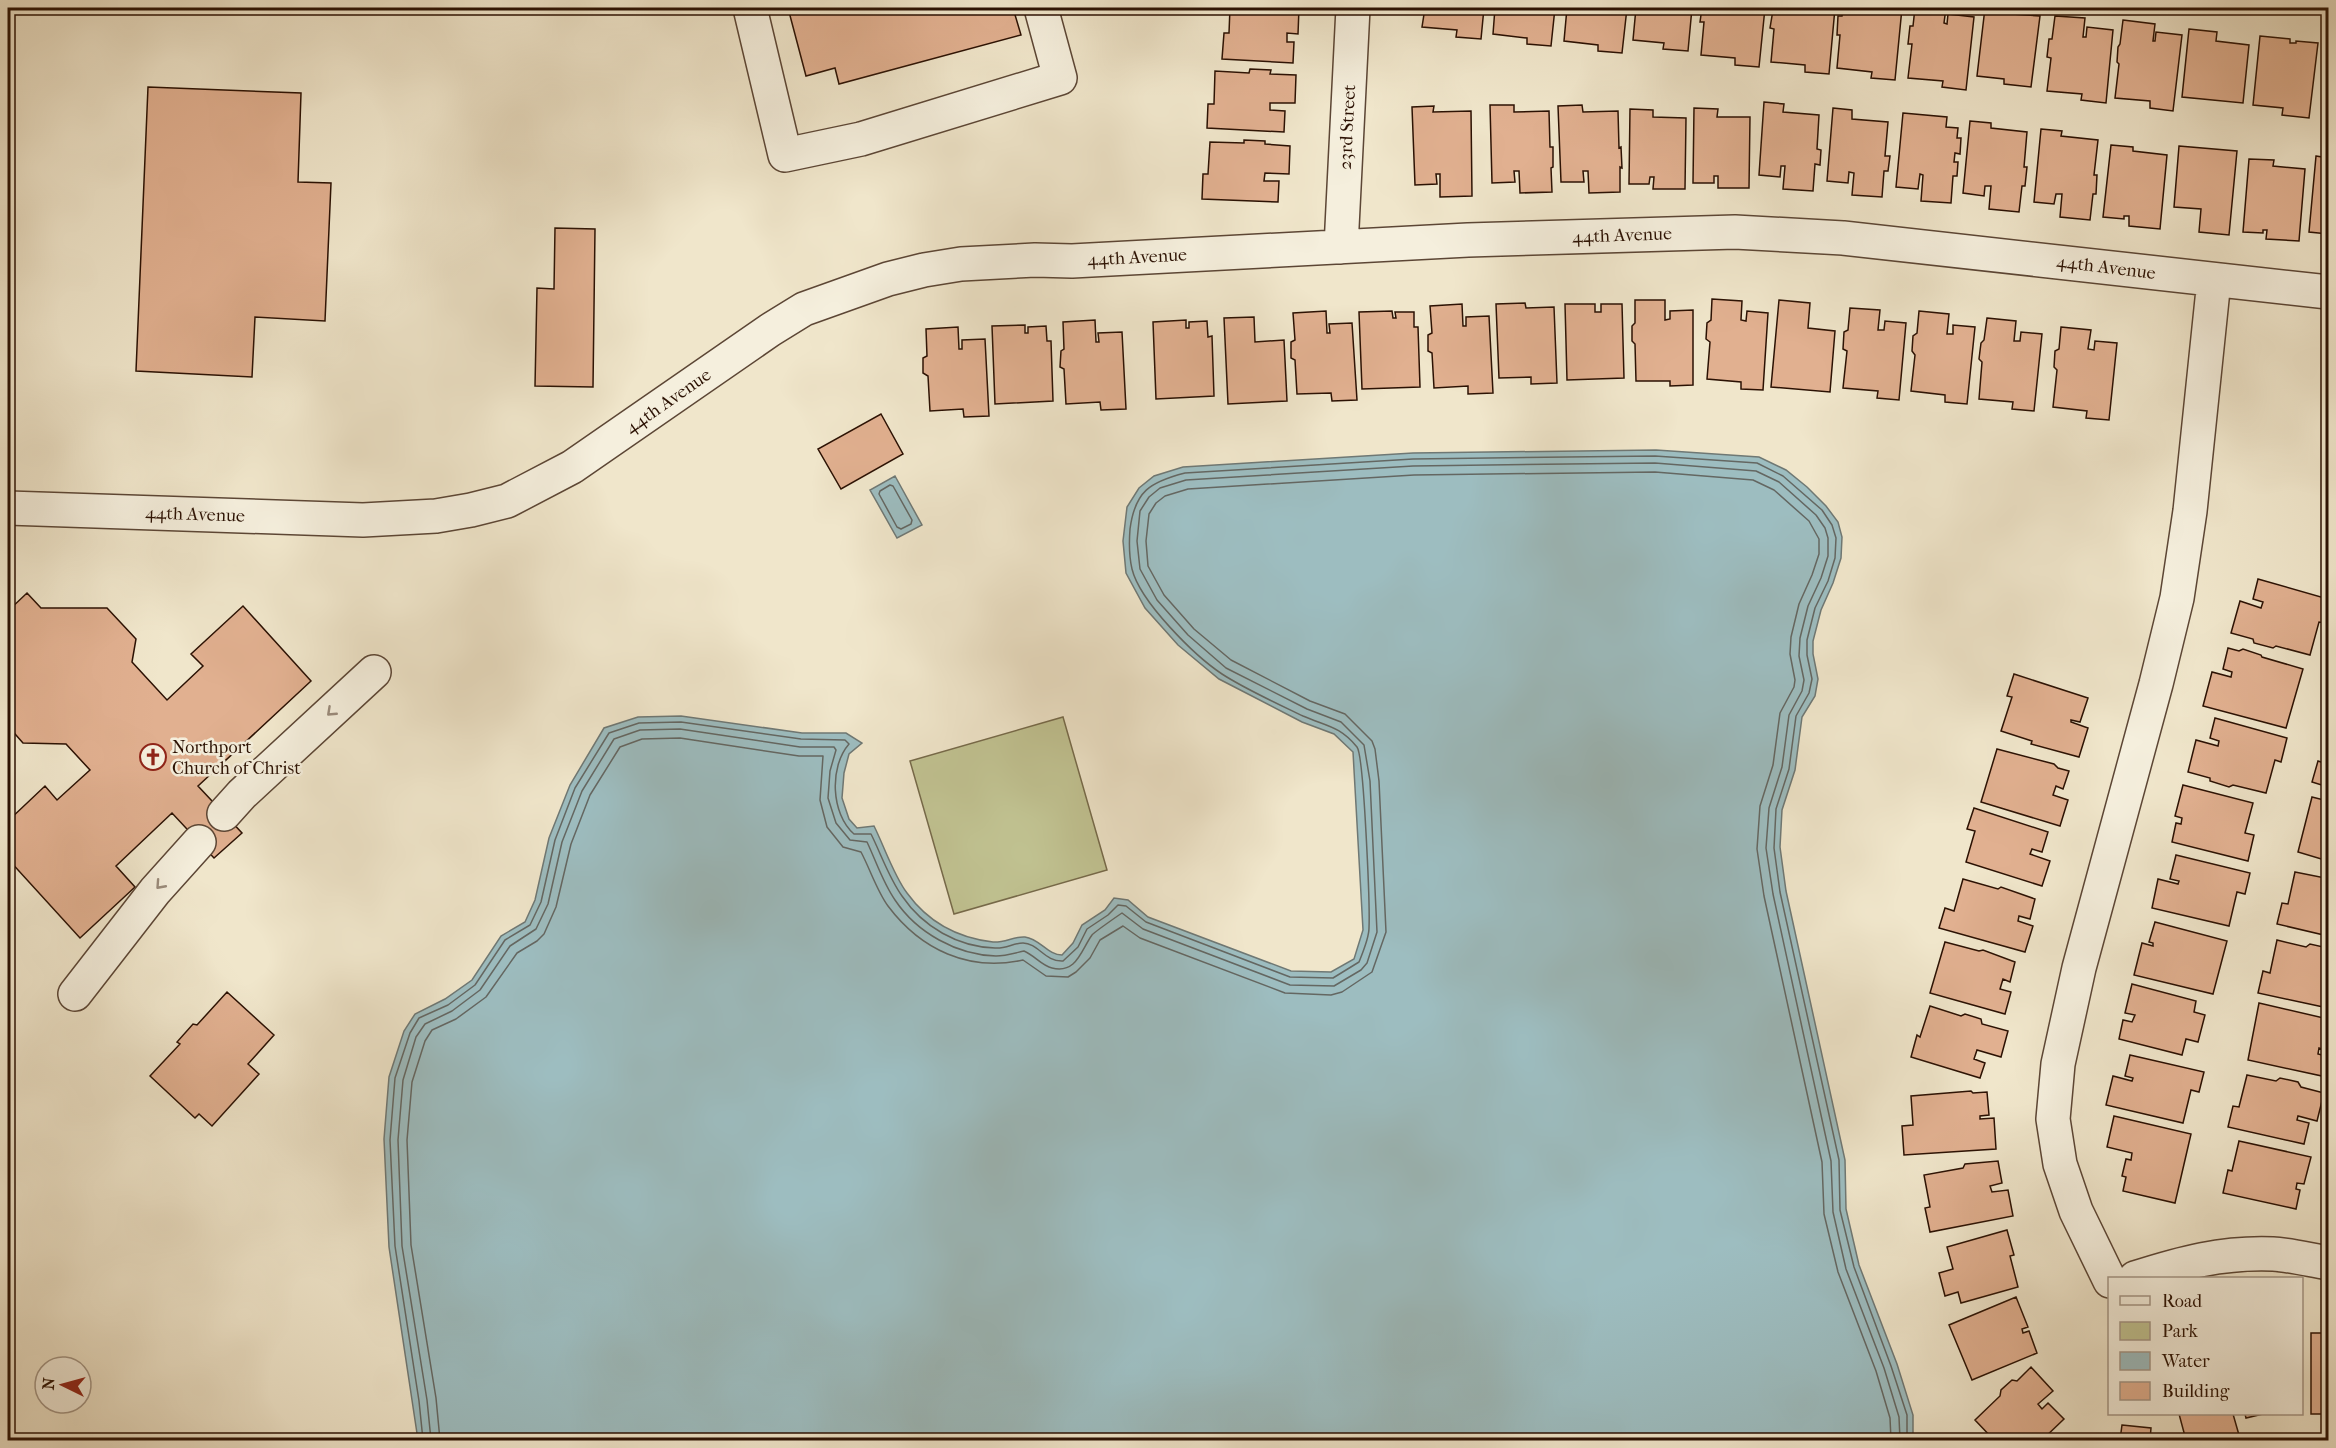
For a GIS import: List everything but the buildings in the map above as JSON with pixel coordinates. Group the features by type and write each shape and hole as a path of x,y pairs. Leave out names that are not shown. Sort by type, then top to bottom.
{"street":[{"path":"750,8 785,155 861,140 1060,78 1041,8"},
{"name":"23rd Street","path":"1341,247 1353,8"},
{"name":"44th Avenue","path":"8,508 363,520 436,516 507,501 572,467 761,336 804,309 888,279 924,270 972,264 1035,260 1072,261 1468,240 1735,232 1843,238 2328,292"},
{"path":"2108,1279 2076,1210 2060,1164 2053,1119 2058,1064 2079,968 2176,598 2190,511 2214,280"},
{"path":"224,814 242,794 374,672"},
{"path":"75,994 155,891 199,842"},
{"path":"2138,1277 2185,1262 2232,1254 2275,1254 2328,1263"}],"green space":[{"path":"1063,717 1107,870 954,914 910,761"}],"water":[{"path":"1656,450 1759,457 1786,470 1807,487 1838,522 1842,537 1841,558 1821,610 1813,641 1818,679 1815,696 1802,717 1795,770 1782,810 1780,847 1786,891 1845,1160 1846,1209 1859,1265 1897,1364 1913,1415 1913,1440 418,1440 389,1247 384,1139 389,1077 404,1031 415,1014 445,999 472,980 501,936 525,922 535,900 549,838 570,785 604,728 638,717 681,716 802,733 846,733 862,743 849,754 844,773 842,798 849,819 857,828 874,826 902,886 924,912 945,927 968,937 997,942 1025,937 1062,955 1073,943 1082,925 1105,910 1114,898 1128,900 1148,917 1291,971 1331,972 1354,959 1363,930 1353,752 1334,734 1302,722 1219,679 1178,645 1145,608 1126,573 1123,541 1127,507 1139,488 1154,476 1183,467 1413,453"},
{"path":"895,476 922,525 897,538 870,490"}],"place":[{"name":"Northport Church of Christ","path":"153,757"}]}
